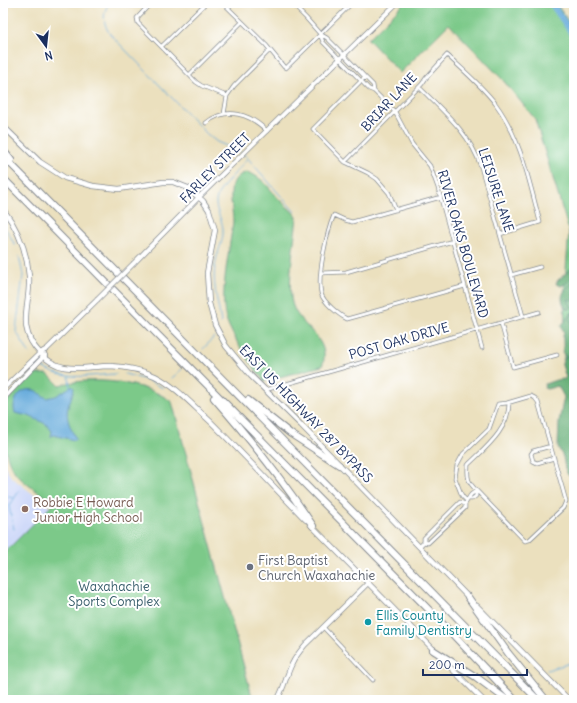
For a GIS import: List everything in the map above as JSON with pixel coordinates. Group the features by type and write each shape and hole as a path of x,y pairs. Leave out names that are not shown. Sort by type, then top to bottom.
{"highway":[{"path":"3,150 15,168"},
{"path":"3,156 538,700"},
{"path":"3,178 515,700"},
{"path":"3,182 25,204 32,207"},
{"path":"199,377 204,386 257,448 313,526"},
{"path":"223,380 291,434 339,465"},
{"path":"468,597 508,653 546,700"},
{"path":"433,650 471,673 507,700"}],"main road":[{"name":"EAST US HIGHWAY 287 BYPASS","path":"3,126 40,162 65,178 93,186 119,190 164,182 173,182 188,188 205,204 209,210 215,230 207,273 209,303 215,325 226,346 234,357 569,700"},
{"path":"3,209 17,230 26,257 29,281 25,312 26,328 29,337 40,353 57,365 65,368 111,366 131,369 155,376 175,388 221,432 483,700"}],"street":[{"path":"151,3 137,18 138,22 189,75 202,86 227,96"},
{"path":"162,46 206,3"},
{"path":"223,3 286,68 352,3"},
{"name":"RIVER OAKS BOULEVARD","path":"291,3 320,34 327,38 366,77 373,85 374,91"},
{"name":"FARLEY STREET","path":"47,349 198,198 397,3"},
{"path":"189,75 242,22"},
{"name":"RIVER OAKS BOULEVARD","path":"320,34 323,42 369,89 374,91 395,112 412,144 430,166 453,241 482,348"},
{"path":"224,114 227,96 234,86 270,50"},
{"name":"BRIAR LANE","path":"345,162 395,112 448,55 494,102 512,131 520,149 540,222 500,234"},
{"path":"366,77 313,128 345,162 368,173 377,180 389,193 396,210"},
{"name":"LEISURE LANE","path":"419,87 464,133 475,151 481,167 523,316"},
{"path":"206,123 215,117 224,114 241,115 249,117 267,131"},
{"path":"440,197 352,222 334,215 329,227 323,255 320,286 322,297 338,314 347,319 465,286"},
{"path":"322,272 346,272 453,241"},
{"path":"511,275 540,267"},
{"name":"POST OAK DRIVE","path":"265,390 539,312"},
{"path":"501,323 513,368 557,355"},
{"path":"3,390 40,353 47,349"},
{"path":"3,399 44,357 47,349"},
{"path":"467,501 462,496 455,478 457,465 463,454 489,429 498,404 509,403 531,396 538,402 566,505 529,540 525,541 521,539 469,483 467,475 468,465 499,433 509,410 509,403"},
{"path":"550,446 533,451 531,454 534,461 537,463 554,458"},
{"path":"424,542 428,542 465,508 469,495 472,492 476,492"},
{"path":"419,547 424,542 424,538 460,502 467,501"},
{"path":"277,700 298,653 368,583"},
{"path":"323,627 373,680"}],"shaded area":[{"name":"Robbie E Howard Junior High School","path":"3,462 11,477 50,507 3,554"}],"green space":[{"path":"404,3 556,3 574,30 574,380 567,382 562,364 564,357 563,351 565,333 564,295 569,231 535,119 502,79 449,24 400,73 368,39"},
{"path":"247,172 263,181 297,217 290,287 291,298 297,314 320,341 324,357 322,366 264,381 233,335 226,319 224,309 224,285 233,222 231,201 232,186 240,175"},
{"path":"574,268 573,274 569,281 561,286 556,284 558,280"},
{"path":"574,280 574,301 568,299 572,307 570,309 566,309 563,304 562,296"},
{"path":"571,313 573,313 570,319 572,324 574,323 574,478 572,479 568,475 563,457 558,447 559,421 564,397 558,386 547,389 544,388 545,384 564,379 566,377 562,365 563,360 567,357 562,352 564,332 561,326"},
{"name":"Waxahachie Sports Complex","path":"33,374 48,374 59,385 72,382 102,381 133,385 148,389 172,402 253,700 3,700 3,554 54,503 19,477 9,461 4,443 3,405"}],"water":[{"path":"72,386 74,388 67,415 76,439 74,440 53,435 51,437 52,431 46,424 29,416 15,413 14,404 18,396 24,391 35,390 47,398 56,396"}],"waterway":[{"path":"109,3 105,11 104,18 110,34 208,135 217,142 241,152"},
{"path":"551,3 574,36"},
{"path":"244,154 295,212"},
{"path":"220,323 214,276 216,261 223,237 223,229 216,201 219,193 247,158"},
{"path":"3,224 15,245"},
{"path":"19,256 23,275 16,331 29,353"},
{"path":"203,349 214,337"},
{"path":"42,367 51,372 69,376 116,374"},
{"path":"172,378 182,369"},
{"path":"125,374 147,380 163,388 164,387"},
{"path":"69,377 70,388"},
{"path":"14,529 9,507 19,491"},
{"path":"3,496 14,498"},
{"path":"547,670 574,662"}],"place":[{"name":"Robbie E Howard Junior High School","path":"25,509"},
{"name":"First Baptist Church Waxahachie","path":"250,567"},
{"name":"Ellis County Family Dentistry","path":"368,622"}]}
